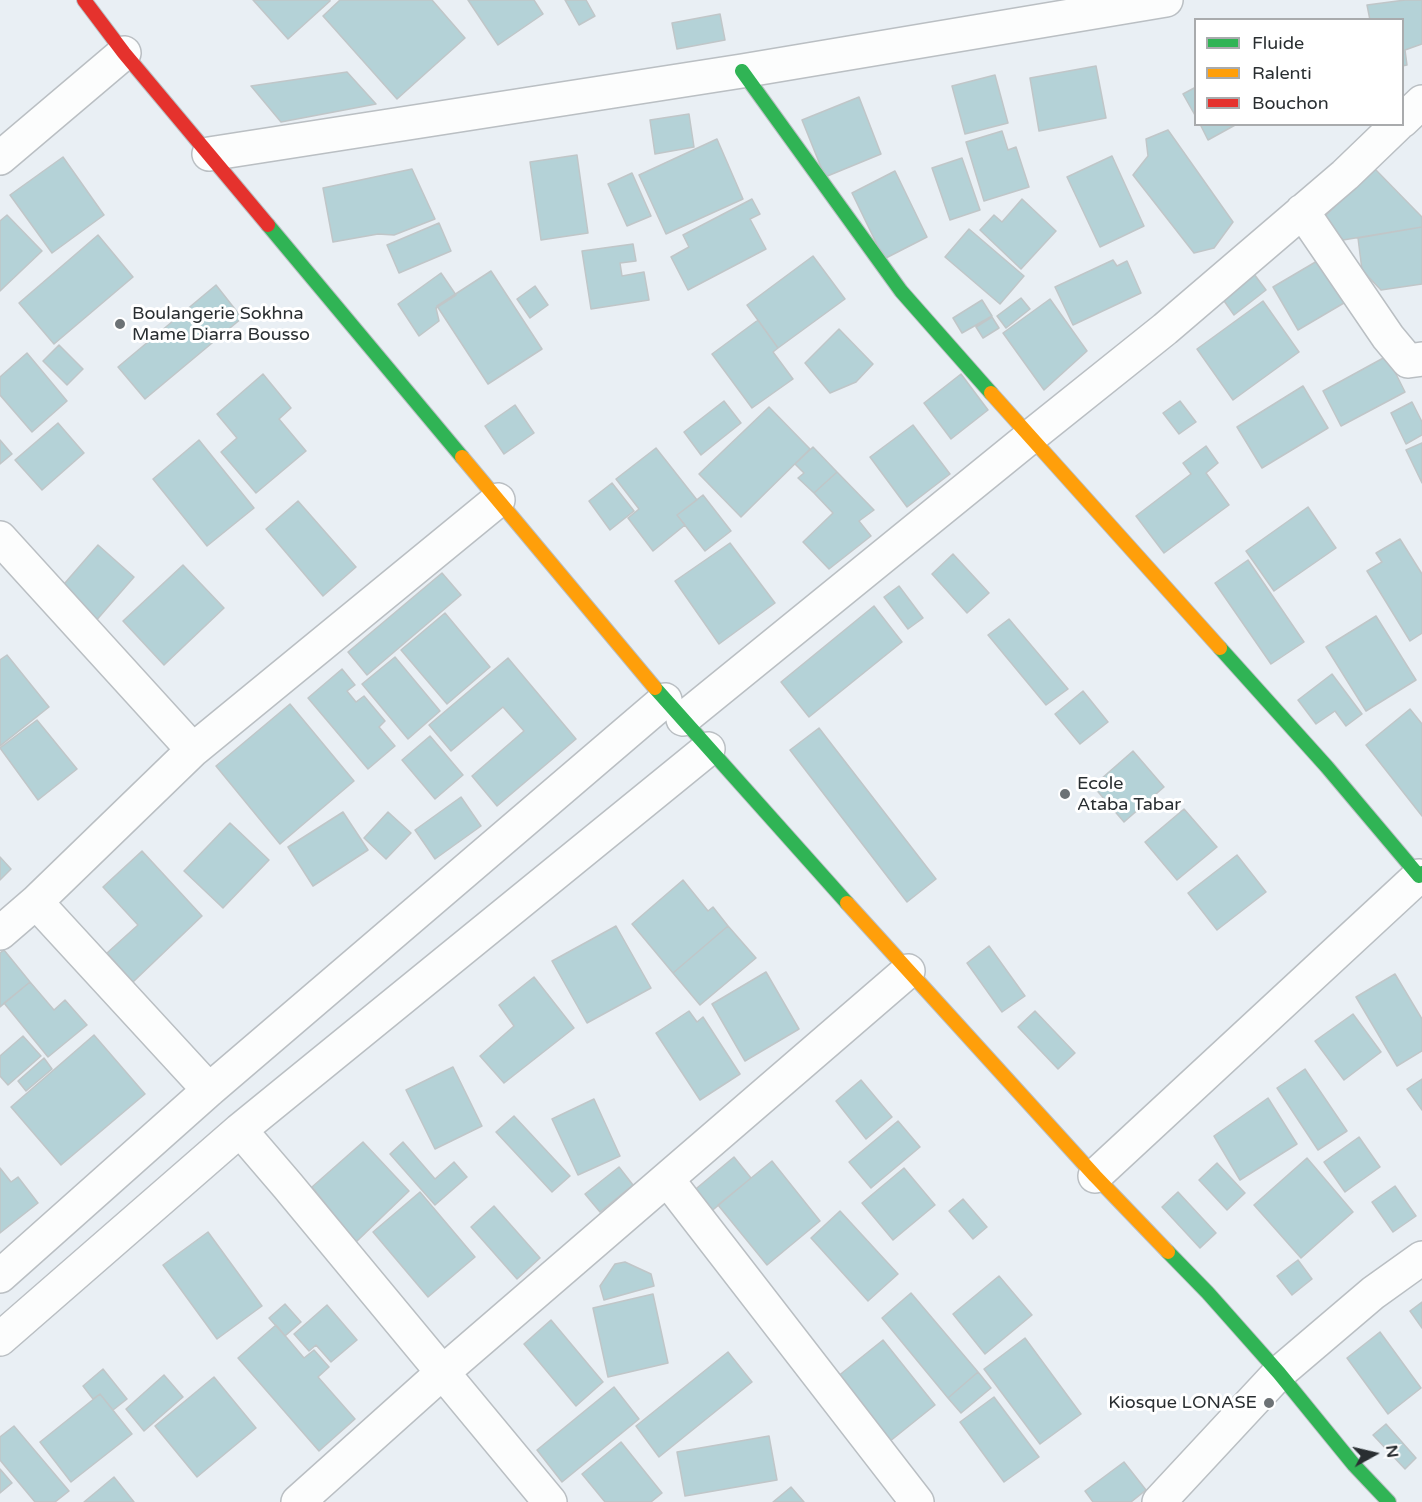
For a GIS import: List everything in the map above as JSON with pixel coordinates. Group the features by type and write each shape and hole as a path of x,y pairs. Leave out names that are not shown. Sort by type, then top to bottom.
{"main road":[{"path":"84,0 124,53 674,710 1095,1176 1208,1293 1279,1373 1354,1465 1389,1502"},
{"path":"742,71 901,291 1327,766 1420,874"}],"street":[{"path":"209,154 742,71 1166,0"},
{"path":"0,158 124,53"},
{"path":"1404,118 1422,102"},
{"path":"0,1276 208,1090 674,710 1030,437 1165,329 1345,175 1396,126"},
{"path":"1302,212 1388,336 1408,360 1422,359"},
{"path":"0,933 36,903 193,750 498,500"},
{"path":"0,538 193,750"},
{"path":"0,1339 240,1130 708,749"},
{"path":"1095,1176 1420,874"},
{"path":"36,903 208,1090"},
{"path":"298,1502 443,1372 908,971"},
{"path":"240,1130 550,1502"},
{"path":"667,1179 917,1502"},
{"path":"1160,1502 1279,1373 1373,1293 1422,1257"}],"building":[{"path":"253,0 330,0 330,1 288,39"},
{"path":"340,0 432,0 465,38 397,99 323,16"},
{"path":"468,0 534,0 543,14 498,45"},
{"path":"565,0 586,0 595,16 579,25"},
{"path":"1422,0 1422,44 1405,50 1407,65 1404,66 1404,18 1370,18 1367,5"},
{"path":"720,14 725,40 677,49 672,23"},
{"path":"1096,66 1106,118 1039,131 1030,78"},
{"path":"347,72 376,104 281,122 251,86"},
{"path":"995,75 1008,123 965,134 952,86"},
{"path":"1194,88 1194,113 1183,94"},
{"path":"859,97 881,154 825,177 802,120"},
{"path":"689,114 694,147 655,154 650,120"},
{"path":"1201,126 1233,126 1208,140"},
{"path":"1168,130 1233,222 1214,248 1194,253 1133,175 1148,156 1146,139"},
{"path":"1002,131 1008,150 1016,147 1029,187 984,201 966,142"},
{"path":"717,139 743,199 666,234 639,175"},
{"path":"577,155 588,233 541,240 530,162"},
{"path":"1112,156 1144,226 1100,247 1067,177"},
{"path":"63,157 104,215 52,253 10,195"},
{"path":"962,158 980,210 950,220 932,168"},
{"path":"1374,168 1422,217 1422,227 1343,240 1324,217"},
{"path":"412,169 435,219 394,235 378,234 333,242 323,188"},
{"path":"895,171 927,237 884,259 852,193"},
{"path":"632,173 651,216 627,226 608,184"},
{"path":"752,199 760,214 750,219 766,249 688,290 671,257 689,247 683,235"},
{"path":"1022,199 1056,231 1021,269 980,230 994,215 1002,222"},
{"path":"7,215 42,251 0,291 0,221"},
{"path":"439,223 451,251 399,273 387,245"},
{"path":"1422,227 1422,284 1381,290 1362,270 1358,238"},
{"path":"969,229 1024,276 1000,304 945,257"},
{"path":"98,235 133,277 54,344 19,303"},
{"path":"633,244 636,261 620,263 622,276 644,272 649,300 591,309 582,251"},
{"path":"813,256 845,299 778,348 747,305"},
{"path":"1324,257 1349,300 1298,330 1273,287"},
{"path":"1113,260 1117,266 1127,261 1141,293 1073,325 1055,287"},
{"path":"491,271 542,349 488,384 437,306"},
{"path":"441,273 456,295 436,308 439,321 419,336 398,304"},
{"path":"1254,274 1266,290 1234,315 1222,298"},
{"path":"216,285 242,318 145,399 118,367"},
{"path":"535,286 548,305 530,318 517,299"},
{"path":"1021,298 1030,309 1006,328 997,316"},
{"path":"1050,299 1087,351 1044,390 1003,333"},
{"path":"982,300 992,316 962,333 953,318"},
{"path":"1263,301 1299,352 1233,400 1197,349"},
{"path":"992,317 999,328 983,338 976,327"},
{"path":"758,320 778,348 773,352 793,379 752,408 712,354"},
{"path":"839,329 873,364 856,382 830,393 805,363"},
{"path":"59,345 83,369 67,385 43,361"},
{"path":"27,353 67,401 32,432 0,395 0,377"},
{"path":"1387,356 1405,392 1341,426 1323,391"},
{"path":"263,374 291,408 279,419 306,451 256,493 221,452 237,438 217,414"},
{"path":"961,374 988,410 951,439 924,403"},
{"path":"1303,386 1328,428 1262,468 1237,427"},
{"path":"724,401 741,423 701,455 684,432"},
{"path":"1180,401 1196,422 1179,434 1163,413"},
{"path":"1412,402 1422,422 1422,435 1406,444 1391,413"},
{"path":"515,405 534,433 504,454 485,426"},
{"path":"769,407 810,449 741,517 699,474"},
{"path":"58,423 84,453 42,490 15,460"},
{"path":"913,425 950,474 907,507 870,457"},
{"path":"0,440 12,454 0,464"},
{"path":"199,440 254,508 207,546 153,479"},
{"path":"1422,443 1422,483 1406,450"},
{"path":"1206,446 1218,463 1206,473 1229,505 1164,553 1136,516 1191,474 1183,463"},
{"path":"813,447 837,472 814,493 798,478 804,473 795,464"},
{"path":"656,448 697,500 677,515 685,525 653,551 628,518 639,509 616,479"},
{"path":"837,472 874,510 859,521 871,536 829,569 803,542 833,513 814,493"},
{"path":"612,483 634,511 610,530 589,501"},
{"path":"703,495 731,531 705,551 677,515"},
{"path":"298,501 356,567 323,596 266,529"},
{"path":"1308,507 1336,548 1274,591 1246,551"},
{"path":"1400,539 1422,574 1422,633 1410,641 1367,571 1382,562 1376,553"},
{"path":"730,543 775,603 719,644 675,581"},
{"path":"98,545 134,577 94,623 58,591"},
{"path":"953,554 989,593 967,613 932,574"},
{"path":"1248,560 1304,642 1271,664 1215,583"},
{"path":"183,565 224,608 164,665 123,621"},
{"path":"442,573 461,595 367,675 348,652"},
{"path":"899,586 923,618 908,629 884,597"},
{"path":"874,606 902,642 809,717 781,682"},
{"path":"445,613 490,667 447,704 401,650"},
{"path":"1376,616 1416,680 1366,711 1326,647"},
{"path":"1009,619 1068,689 1046,705 988,635"},
{"path":"7,655 49,707 0,746 0,660"},
{"path":"395,657 440,711 408,739 362,684"},
{"path":"508,658 576,739 497,806 472,776 524,731 503,707 451,751 429,725"},
{"path":"342,669 355,685 347,691 356,702 364,696 385,721 379,727 395,746 368,769 308,698"},
{"path":"1332,674 1362,714 1346,726 1335,711 1316,724 1298,700"},
{"path":"1083,691 1108,722 1080,744 1055,714"},
{"path":"290,704 354,781 280,844 216,766"},
{"path":"1410,709 1422,724 1422,816 1366,745"},
{"path":"37,720 77,769 38,800 0,748"},
{"path":"819,728 936,879 907,902 790,750"},
{"path":"430,736 463,775 435,799 402,760"},
{"path":"1133,751 1164,787 1124,822 1093,786"},
{"path":"461,797 481,826 435,859 415,830"},
{"path":"1184,809 1217,847 1177,880 1145,842"},
{"path":"343,812 368,850 313,886 288,847"},
{"path":"388,812 411,833 386,859 364,838"},
{"path":"230,823 269,860 223,908 184,871"},
{"path":"142,851 202,916 133,982 107,953 138,925 103,887"},
{"path":"1237,855 1266,892 1217,930 1188,893"},
{"path":"0,857 11,869 0,880"},
{"path":"683,880 708,911 713,907 728,926 673,973 632,924"},
{"path":"616,926 651,988 587,1023 552,961"},
{"path":"728,926 756,958 700,1005 673,973"},
{"path":"989,946 1025,996 1002,1012 967,963"},
{"path":"4,950 30,982 0,1007 0,953"},
{"path":"766,972 799,1029 745,1061 712,1004"},
{"path":"1395,974 1422,1019 1422,1051 1397,1066 1356,997"},
{"path":"534,977 574,1028 504,1083 480,1056 514,1026 499,1005"},
{"path":"30,982 54,1010 65,1000 87,1025 48,1057 4,1003"},
{"path":"689,1011 697,1022 703,1017 740,1074 700,1100 656,1033"},
{"path":"1035,1011 1075,1053 1058,1069 1018,1027"},
{"path":"1353,1014 1381,1052 1344,1080 1315,1041"},
{"path":"94,1035 145,1094 61,1165 11,1107"},
{"path":"23,1036 41,1056 8,1085 0,1076 0,1056"},
{"path":"44,1058 52,1069 26,1091 18,1081"},
{"path":"453,1067 482,1126 435,1149 406,1090"},
{"path":"1305,1069 1347,1131 1318,1150 1277,1088"},
{"path":"1422,1079 1422,1110 1407,1089"},
{"path":"861,1080 892,1117 866,1139 836,1101"},
{"path":"1268,1098 1297,1144 1240,1180 1214,1136"},
{"path":"594,1099 620,1156 578,1175 552,1119"},
{"path":"514,1116 570,1176 552,1192 496,1132"},
{"path":"898,1121 920,1147 871,1188 849,1162"},
{"path":"1359,1137 1380,1167 1345,1192 1324,1162"},
{"path":"363,1142 409,1191 356,1242 312,1187"},
{"path":"403,1142 435,1179 454,1162 467,1177 435,1205 390,1154"},
{"path":"734,1157 751,1178 708,1214 691,1193"},
{"path":"1307,1158 1353,1212 1301,1258 1254,1205"},
{"path":"772,1161 820,1221 767,1265 718,1205"},
{"path":"1217,1163 1245,1193 1227,1210 1199,1180"},
{"path":"619,1167 633,1185 600,1212 585,1194"},
{"path":"0,1168 11,1182 18,1177 38,1203 0,1233"},
{"path":"904,1168 935,1205 893,1240 862,1203"},
{"path":"1395,1186 1416,1216 1393,1232 1372,1202"},
{"path":"420,1192 475,1257 428,1297 373,1232"},
{"path":"1178,1192 1216,1233 1200,1248 1162,1207"},
{"path":"963,1199 987,1227 973,1239 949,1211"},
{"path":"494,1206 540,1258 517,1279 471,1227"},
{"path":"840,1211 898,1274 868,1301 811,1238"},
{"path":"208,1232 262,1306 217,1339 163,1265"},
{"path":"1298,1260 1312,1279 1292,1295 1277,1276"},
{"path":"625,1262 651,1274 654,1286 604,1300 600,1286 615,1264"},
{"path":"999,1276 1032,1315 985,1354 953,1314"},
{"path":"911,1293 978,1372 948,1398 882,1318"},
{"path":"653,1294 668,1363 608,1377 593,1308"},
{"path":"1422,1302 1422,1328 1410,1311"},
{"path":"285,1304 301,1322 285,1336 269,1318"},
{"path":"327,1305 357,1340 331,1362 316,1345 309,1351 294,1334"},
{"path":"551,1320 603,1382 576,1406 524,1344"},
{"path":"276,1325 304,1358 314,1350 329,1367 318,1377 355,1419 319,1451 238,1358"},
{"path":"1380,1332 1421,1388 1388,1414 1347,1358"},
{"path":"1025,1338 1081,1414 1040,1444 984,1369"},
{"path":"883,1340 935,1405 884,1446 832,1381"},
{"path":"728,1352 752,1382 659,1457 636,1426"},
{"path":"103,1369 127,1399 113,1410 100,1394 93,1399 83,1386"},
{"path":"978,1372 991,1388 961,1413 948,1398"},
{"path":"164,1375 183,1397 144,1431 126,1409"},
{"path":"214,1377 256,1428 197,1477 155,1426"},
{"path":"614,1387 639,1419 562,1482 537,1450"},
{"path":"100,1394 132,1434 71,1482 40,1442"},
{"path":"994,1397 1039,1457 1004,1482 960,1422"},
{"path":"1386,1424 1416,1458 1405,1469 1373,1435"},
{"path":"14,1426 69,1491 55,1502 35,1502 0,1460 0,1437"},
{"path":"769,1436 777,1480 685,1496 677,1452"},
{"path":"621,1442 662,1493 651,1502 605,1502 582,1474"},
{"path":"1124,1462 1146,1490 1131,1502 1093,1502 1085,1491"},
{"path":"0,1469 12,1483 0,1493"},
{"path":"114,1477 134,1502 84,1502"},
{"path":"791,1487 804,1502 773,1502"}],"traffic: fast":[{"path":"742,71 901,291 991,393"},
{"path":"268,225 462,457"},
{"path":"1220,648 1327,767 1419,876 1422,873"},
{"path":"655,688 847,903"},
{"path":"1168,1252 1279,1373 1354,1465 1389,1502"}],"traffic: slow":[{"path":"991,393 1220,648"},
{"path":"462,457 655,688"},
{"path":"847,903 1095,1176 1168,1252"}],"traffic: jam":[{"path":"84,0 124,53 268,225"}],"place":[{"name":"Boulangerie Sokhna Mame Diarra Bousso","path":"120,324"},
{"name":"Ecole Ataba Tabar","path":"1065,794"},
{"name":"Kiosque LONASE","path":"1269,1403"}]}
